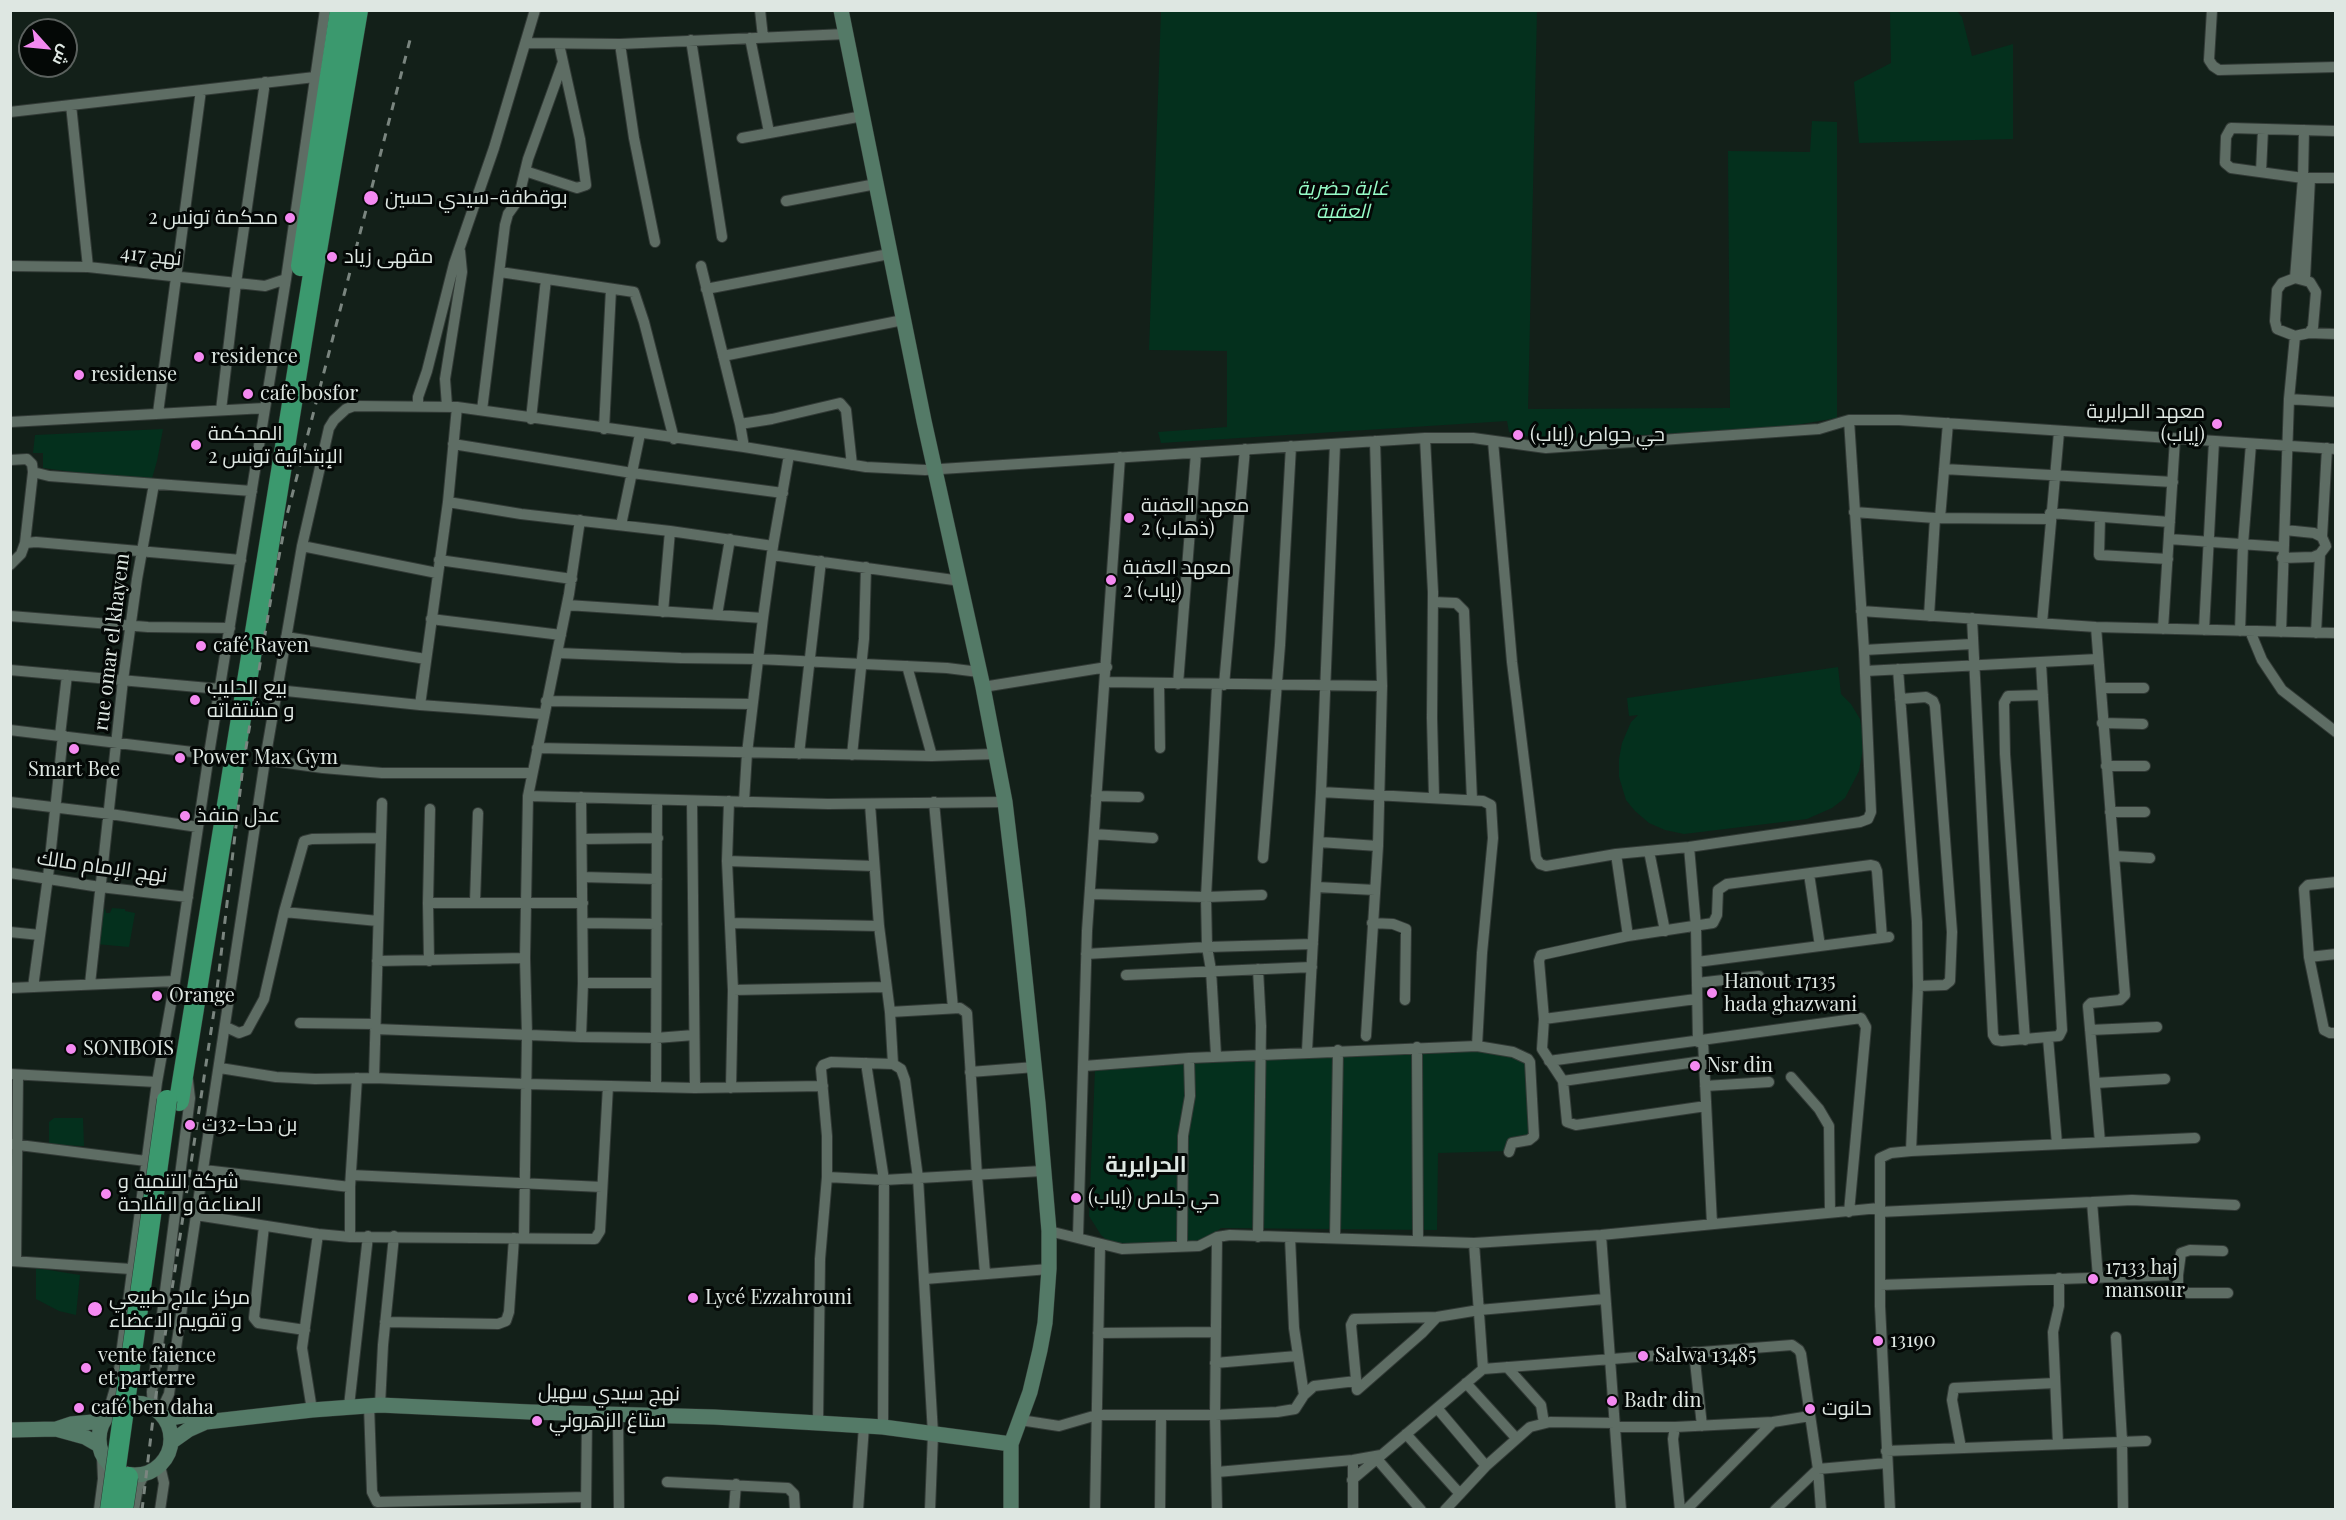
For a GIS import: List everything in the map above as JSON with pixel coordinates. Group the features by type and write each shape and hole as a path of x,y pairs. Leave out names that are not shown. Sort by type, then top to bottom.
{"highway":[{"path":"110,1509 340,10"},
{"path":"123,1509 173,1101 184,1071 311,284 358,10"}],"street":[{"path":"99,1509 103,1479 99,1436 118,1378 157,1082 286,279 325,10"},
{"path":"418,406 418,397 454,264 494,148 535,10"},
{"path":"760,10 763,37"},
{"path":"842,10 889,254 934,470 961,581 1005,802 1035,1067 1042,1171 1049,1231 1049,1269 1045,1323 1040,1350 1011,1444 1011,1509"},
{"path":"2212,10 2209,60 2219,70 2336,67"},
{"path":"525,43 620,44 846,34"},
{"path":"750,38 769,132"},
{"path":"691,40 722,237"},
{"path":"525,171 577,188 586,185 580,139 560,44"},
{"path":"620,44 634,138 655,242"},
{"path":"482,410 505,225 508,214 518,200 528,159 563,62"},
{"path":"10,112 315,77"},
{"path":"221,410 265,82"},
{"path":"158,413 201,90"},
{"path":"71,105 88,267"},
{"path":"742,138 863,116"},
{"path":"2336,131 2231,128 2226,137 2225,163 2227,166 2261,172 2307,178 2336,178"},
{"path":"2261,172 2263,129"},
{"path":"2300,279 2307,178 2304,130"},
{"path":"786,201 876,184"},
{"path":"420,705 448,502 453,444 452,407 445,379 462,272 460,251"},
{"path":"706,289 889,254"},
{"name":"نهج 417","path":"10,266 88,267 268,286 286,279"},
{"path":"701,266 744,447"},
{"path":"500,272 630,290 637,296 674,439"},
{"path":"531,419 546,279"},
{"path":"2309,333 2313,327 2316,292 2310,282 2300,279 2283,283 2277,290 2275,321 2277,329 2284,334 2295,336 2309,333 2336,334"},
{"path":"604,429 611,289"},
{"path":"723,356 903,320"},
{"path":"2281,632 2289,399 2295,336"},
{"path":"2289,399 2336,402"},
{"path":"740,424 840,403 846,410 852,465"},
{"path":"160,1413 169,1394 265,760 302,546 329,428 333,420 346,409 354,406 452,407 482,410 531,419 744,447 852,465 934,470 1425,438 1473,438 1546,448 1819,429 1849,420 1948,423 2331,448 2326,546 2316,633"},
{"path":"10,422 265,408"},
{"path":"1493,441 1512,662 1536,858 1540,864 1546,866 1689,847 1868,819 1871,812 1864,650 1849,420"},
{"path":"1929,616 1948,423"},
{"path":"2042,623 2059,432"},
{"path":"621,525 640,434"},
{"path":"1425,438 1433,602 1434,798"},
{"path":"2163,629 2175,439"},
{"path":"1366,1036 1376,890 1382,686 1375,441"},
{"path":"2204,630 2214,441"},
{"path":"453,444 783,493"},
{"path":"1307,1051 1319,842 1335,444"},
{"path":"2251,444 2243,544 2245,631 2282,690 2336,732"},
{"path":"1263,858 1277,686 1291,446"},
{"path":"1216,1055 1211,970 1207,947 1206,897 1221,685 1245,450"},
{"path":"1178,684 1196,453"},
{"path":"744,802 752,704 763,618 789,455"},
{"path":"1078,1237 1086,954 1120,457"},
{"path":"10,460 27,459 32,464 33,472 25,543 21,554 10,565"},
{"path":"1944,469 2173,482"},
{"path":"33,472 49,476 252,491"},
{"name":"rue omar el khayem","path":"90,984 123,680 154,483"},
{"path":"448,502 511,513 730,539 821,561 961,581"},
{"path":"1854,512 1938,518 2050,516 2170,522"},
{"path":"2100,517 2099,555 2168,559"},
{"path":"385,1322 504,1322 509,1312 526,1183 525,958 528,796 572,579 580,520"},
{"path":"2285,530 2314,533 2326,546"},
{"path":"663,612 670,531"},
{"path":"717,615 730,539"},
{"path":"2169,539 2283,547"},
{"path":"25,543 241,560"},
{"path":"302,546 437,573"},
{"path":"2282,558 2313,557 2326,546"},
{"path":"439,560 572,579"},
{"path":"799,754 821,561"},
{"path":"852,755 862,664 866,567"},
{"path":"1433,602 1456,603 1464,611 1472,800"},
{"path":"567,605 763,618"},
{"path":"1861,611 2096,627 2336,633"},
{"path":"10,616 131,626 230,628"},
{"path":"1972,618 1993,1035 1998,1041 2048,1038 2059,1036 2062,1030 2041,663"},
{"path":"431,619 561,635"},
{"path":"2096,627 2125,995 2120,1000 2089,1005 2100,1142"},
{"path":"286,637 426,659"},
{"path":"1864,650 1972,644"},
{"path":"556,653 681,658 758,658 979,672"},
{"path":"1865,671 2098,659"},
{"path":"907,666 932,756"},
{"path":"983,687 1107,667"},
{"path":"1898,669 1917,922 1918,987 1911,1151"},
{"path":"10,670 220,689"},
{"path":"33,987 56,807 67,675"},
{"path":"1106,682 1382,686"},
{"path":"1159,684 1160,748"},
{"path":"2101,688 2144,688"},
{"path":"277,690 420,705 543,714"},
{"path":"2025,1040 2005,754 2004,703 2008,696 2043,695"},
{"path":"1900,699 1926,697 1933,701 1935,706 1952,932 1950,981 1945,985 1918,987"},
{"path":"546,701 752,704"},
{"path":"2102,723 2143,724"},
{"path":"10,730 209,754"},
{"path":"537,748 852,755 996,754"},
{"path":"265,760 382,773 532,773"},
{"path":"2106,766 2145,766"},
{"path":"1321,792 1472,800 1483,801 1491,805 1493,838 1482,953 1477,1046"},
{"path":"1096,795 1139,797"},
{"path":"528,796 870,804 1005,802"},
{"path":"581,797 583,903 581,1037"},
{"path":"656,1086 657,800"},
{"path":"692,801 695,1088"},
{"path":"729,801 727,861 733,990 731,1088"},
{"path":"10,802 110,813 198,827"},
{"path":"934,802 953,1008"},
{"path":"374,1078 382,803"},
{"path":"870,804 893,1065"},
{"path":"429,962 430,809"},
{"path":"2110,812 2145,812"},
{"path":"475,902 478,813"},
{"path":"1094,834 1153,838"},
{"path":"226,1027 239,1033 247,1030 262,1004 301,848 306,840 380,838"},
{"path":"582,839 658,838"},
{"path":"1319,842 1378,846"},
{"path":"1689,847 1696,927 1696,999 1705,1086 1712,1224"},
{"path":"1649,851 1665,931"},
{"path":"1616,855 1628,936"},
{"path":"2115,856 2150,858"},
{"path":"727,861 874,866"},
{"path":"1697,962 1885,937 1875,866 1723,886 1718,890 1715,921 1696,927 1628,936 1541,955 1539,961 1544,1019 1542,1049 1563,1081 1566,1120 1572,1125 1706,1106"},
{"name":"نهج الإمام مالك","path":"10,873 100,887 188,897"},
{"path":"1809,874 1820,946"},
{"path":"582,877 657,879"},
{"path":"2336,882 2308,885 2304,889 2309,957 2324,1030 2336,1033"},
{"path":"1316,887 1376,890"},
{"path":"1091,894 1206,897 1262,895"},
{"path":"428,903 583,903"},
{"path":"284,912 378,921"},
{"path":"583,923 657,924"},
{"path":"730,923 879,926"},
{"path":"1372,923 1393,924 1406,929 1405,1000"},
{"path":"10,932 40,934"},
{"path":"1086,954 1313,944"},
{"path":"2309,957 2336,954"},
{"path":"377,962 525,958"},
{"path":"1125,975 1312,967"},
{"path":"1257,1237 1261,1055 1258,969"},
{"path":"1697,983 1759,976"},
{"path":"10,988 175,981"},
{"path":"583,982 656,983"},
{"path":"733,990 886,987"},
{"path":"1544,1019 1696,999"},
{"path":"890,1012 953,1008 965,1009 969,1017 976,1176 986,1273"},
{"path":"1549,1061 1815,1026 1857,1017 1863,1020 1866,1027 1849,1212"},
{"path":"300,1023 581,1037 656,1038 694,1035"},
{"path":"2090,1030 2157,1027"},
{"path":"2048,1038 2057,1144"},
{"path":"1084,1066 1216,1055 1417,1047 1477,1046 1513,1052 1530,1062 1534,1136 1529,1140 1512,1143 1509,1152"},
{"path":"1417,1047 1418,1241"},
{"path":"1335,1238 1338,1050"},
{"path":"1182,1247 1183,1136 1190,1096 1189,1058"},
{"path":"1563,1081 1703,1061"},
{"path":"818,1423 820,1260 827,1177 824,1086 821,1069 826,1062 893,1065 901,1069 904,1075 918,1178 933,1434 930,1509"},
{"path":"866,1063 884,1180 882,1427"},
{"path":"970,1072 1035,1067"},
{"path":"220,1068 276,1077 695,1088 824,1086"},
{"path":"10,1430 56,1429 85,1437 101,1450 113,1468 120,1473 136,1476 144,1475 160,1466 166,1459 171,1442 169,1426 160,1413 152,1392 190,1098 189,1083 184,1071"},
{"path":"131,1269 13,1261 14,1075 157,1082"},
{"path":"1791,1077 1819,1109 1829,1126 1830,1213"},
{"path":"350,1237 350,1187 357,1078"},
{"path":"2095,1083 2165,1079"},
{"path":"1705,1086 1769,1082"},
{"path":"196,1215 350,1237 591,1240 597,1238 600,1231 608,1086"},
{"path":"1890,1509 1880,1284 1880,1158 1891,1153 1911,1151 2194,1138"},
{"path":"14,1144 146,1161"},
{"path":"204,1170 350,1187"},
{"path":"827,1177 884,1180 1042,1171"},
{"path":"351,1174 602,1187"},
{"path":"1049,1231 1122,1250 1203,1245 1216,1237 1230,1235 1474,1243 1601,1235 1879,1210 2132,1200 2235,1205"},
{"path":"2092,1202 2098,1277"},
{"path":"264,1226 254,1318 258,1323 305,1330"},
{"path":"312,1410 302,1356 318,1234"},
{"path":"1601,1235 1621,1509"},
{"path":"349,1406 368,1236"},
{"path":"394,1236 374,1405 374,1498 383,1503 401,1506 586,1497"},
{"path":"1216,1237 1217,1509"},
{"path":"1290,1237 1297,1356 1304,1395"},
{"path":"1474,1243 1483,1369"},
{"path":"1095,1509 1100,1245"},
{"path":"2223,1251 2185,1250 2179,1257 2178,1287 2182,1292 2228,1293"},
{"path":"925,1279 1049,1269"},
{"path":"1880,1284 2178,1275"},
{"path":"2058,1444 2053,1332 2059,1306 2059,1278"},
{"path":"1437,1317 1357,1390 1351,1325 1354,1319 1437,1317 1479,1310 1604,1299"},
{"path":"1098,1333 1216,1332"},
{"path":"2116,1336 2123,1509"},
{"path":"1352,1480 1483,1369 1792,1345 1801,1354 1818,1469 1821,1509"},
{"path":"1694,1352 1702,1426"},
{"path":"1215,1363 1297,1356"},
{"path":"1508,1367 1541,1405 1544,1423"},
{"path":"1020,1420 1059,1426 1097,1415 1215,1415 1277,1412 1295,1408 1304,1395 1318,1384 1356,1381"},
{"path":"1467,1383 1516,1438"},
{"path":"1961,1448 1952,1400 1954,1388 2055,1383"},
{"path":"56,1429 105,1418 113,1410 129,1403 137,1403 160,1413"},
{"name":"نهج سيدي سهيل","path":"171,1442 188,1430 206,1422 374,1405 818,1423 882,1427 1011,1444"},
{"path":"1437,1408 1486,1466"},
{"name":"نهج سيدي سهيل","path":"160,1413 187,1415 206,1422"},
{"path":"586,1509 587,1414"},
{"path":"618,1415 619,1509"},
{"path":"1160,1509 1161,1415"},
{"path":"1445,1509 1516,1438 1530,1427 1544,1423 1676,1427 1773,1422 1810,1416"},
{"path":"1686,1509 1773,1422"},
{"path":"858,1509 864,1426"},
{"path":"1676,1427 1673,1439 1680,1509"},
{"path":"1406,1434 1460,1494"},
{"path":"1775,1509 1818,1469 1887,1457 1961,1448 2146,1441"},
{"path":"1217,1472 1379,1457"},
{"path":"1379,1457 1421,1509"},
{"path":"1353,1460 1353,1509"},
{"path":"160,1466 164,1483 160,1509"},
{"path":"134,1509 138,1487 144,1475"},
{"path":"667,1482 788,1488 794,1494 795,1509"},
{"path":"734,1509 736,1484"}],"green space":[{"name":"غابة حضرية العقبة","path":"1161,11 1537,11 1528,409 1730,408 1728,151 1810,152 1812,121 1837,122 1837,418 1766,430 1540,439 1509,432 1507,421 1161,443 1158,432 1227,427 1227,351 1149,350"},
{"path":"1890,11 1957,11 1962,17 1972,56 2013,44 2013,139 1859,143 1854,82 1891,63"},
{"path":"163,429 151,482 43,468 43,453 33,453 35,435"},
{"path":"1838,667 1841,694 1851,704 1860,719 1864,743 1859,771 1845,798 1832,808 1807,819 1684,834 1665,830 1649,823 1626,800 1619,777 1619,759 1622,743 1631,722 1638,715 1629,716 1627,698"},
{"path":"102,907 106,913 110,913 112,908 135,913 129,947 96,944"},
{"path":"1477,1048 1529,1060 1532,1138 1507,1151 1438,1153 1437,1230 1221,1228 1204,1241 1111,1244 1101,1235 1089,1216 1095,1069"},
{"path":"54,1118 83,1118 84,1146 49,1145 49,1122"},
{"path":"36,1268 80,1275 76,1315 59,1311 36,1299"}],"railway":[{"path":"142,1510 155,1402 216,998 243,766 271,598 287,515 410,40"}],"place":[{"name":"بوقطفة-سيدي حسين","path":"371,198"},
{"name":"محكمة تونس 2","path":"290,218"},
{"name":"مقهى زياد","path":"332,257"},
{"name":"residence","path":"199,357"},
{"name":"residense","path":"79,375"},
{"name":"cafe bosfor","path":"248,394"},
{"name":"معهد الحرايرية (إياب)","path":"2217,424"},
{"name":"حي حواص (إياب)","path":"1518,435"},
{"name":"المحكمة الإبتدائية تونس 2","path":"196,445"},
{"name":"معهد العقبة 2 (ذهاب)","path":"1129,518"},
{"name":"معهد العقبة 2 (إياب)","path":"1111,580"},
{"name":"café Rayen","path":"201,646"},
{"name":"بيع الحليب و مشتقاته","path":"195,700"},
{"name":"Smart Bee","path":"74,749"},
{"name":"Power Max Gym","path":"180,758"},
{"name":"عدل منفذ","path":"185,816"},
{"name":"Hanout 17135 hada ghazwani","path":"1712,993"},
{"name":"Orange","path":"157,996"},
{"name":"SONIBOIS","path":"71,1049"},
{"name":"Nsr din","path":"1695,1066"},
{"name":"بن دحا-32ت","path":"190,1125"},
{"name":"شركة التنمية و الصناعة و الفلاحة","path":"106,1194"},
{"name":"حي جلاص (إياب)","path":"1076,1198"},
{"name":"17133 haj mansour","path":"2093,1279"},
{"name":"Lycé Ezzahrouni","path":"693,1298"},
{"name":"مركز علاج طبيعي و تقويم الاعضاء","path":"95,1309"},
{"name":"13190","path":"1878,1341"},
{"name":"Salwa 13485","path":"1643,1356"},
{"name":"vente faience et parterre","path":"86,1368"},
{"name":"Badr din","path":"1612,1401"},
{"name":"café ben daha","path":"79,1408"},
{"name":"حانوت","path":"1810,1409"},
{"name":"ستاغ الزهروني","path":"537,1421"}],"district":[{"name":"الحرايرية","path":"1146,1165"}]}
